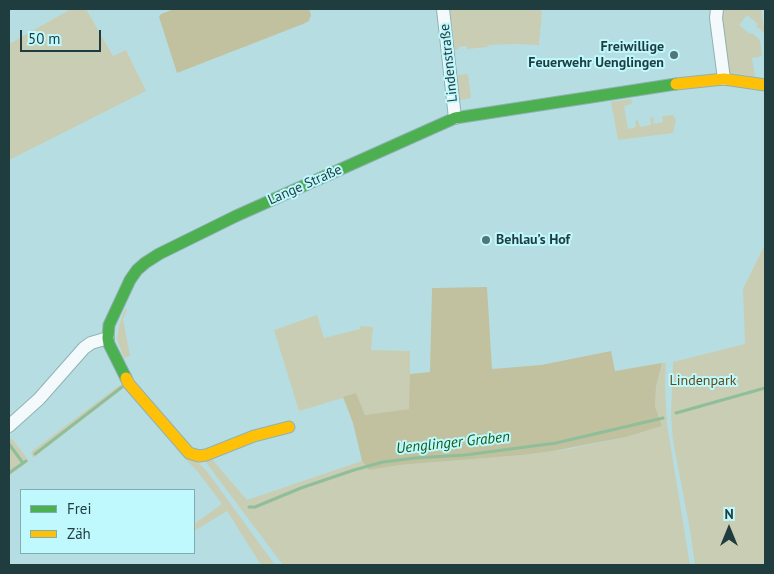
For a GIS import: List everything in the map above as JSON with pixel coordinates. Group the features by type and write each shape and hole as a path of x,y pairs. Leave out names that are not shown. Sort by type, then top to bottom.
{"street":[{"name":"Lindenstraße","path":"443,9 455,118"},
{"path":"718,9 716,18 724,79"},
{"name":"Lange Straße","path":"108,338 110,325 130,280 137,270 159,254 236,216 455,118 686,83 724,79 765,85"},
{"path":"9,426 39,399 84,348 91,343 108,338 114,355 130,384 189,453 199,456 254,436 289,427"}],"green space":[{"path":"71,9 86,9 113,56 126,50 146,91 9,160 9,44"},
{"path":"174,9 309,9 311,15 309,21 303,24 177,73 159,17 161,14"},
{"path":"450,9 540,9 542,11 539,45 489,45 488,47 467,49 466,46 455,50"},
{"path":"722,9 761,9 765,34 765,43 764,33 756,26 758,24 747,15 739,25 760,40 762,56 752,58 755,77 728,72 720,11"},
{"path":"468,74 471,98 460,100 458,75"},
{"path":"631,99 632,104 624,106 628,129 636,127 635,121 638,120 640,127 651,125 650,118 653,117 654,124 663,122 662,116 673,115 676,120 673,133 618,140 611,102"},
{"name":"Lindenpark","path":"765,244 765,565 695,565 673,441 671,417 673,362 745,344 743,289"},
{"path":"487,287 492,369 541,365 611,351 615,371 662,363 656,387 655,406 662,426 626,437 553,451 400,465 369,470 362,461 353,423 343,397 356,393 365,415 409,409 410,374 430,372 432,288"},
{"path":"125,309 127,310 123,319 130,356 124,358 117,339"},
{"path":"317,315 324,338 360,329 360,326 373,327 371,350 410,351 410,409 365,415 356,394 299,411 274,330"},
{"path":"662,363 666,363 667,424 690,565 283,565 206,462 210,457 247,500 362,461 369,470 400,465 523,455 569,449 626,437 662,426 655,406 656,387"},
{"path":"121,384 125,387 33,458 31,452"},
{"path":"9,438 13,440 29,461 9,476"},
{"path":"174,447 206,470 275,565 261,565 227,511 195,530 195,523 222,504 198,472"}],"waterway":[{"name":"Uenglinger Graben","path":"35,454 122,387"},
{"name":"Uenglinger Graben","path":"676,413 765,388"},
{"name":"Uenglinger Graben","path":"249,507 255,507 301,488 383,462 465,455 556,443 663,418"},
{"path":"9,444 23,463"},
{"name":"Uenglinger Graben","path":"9,473 26,461"}],"traffic: fast":[{"path":"126,378 109,344 109,325 130,280 137,270 159,254 236,216 455,118 676,84"}],"traffic: slow":[{"path":"676,84 724,79 765,85"},
{"path":"126,378 129,384 189,453 199,456 206,455 254,436 289,427"}],"place":[{"name":"Freiwillige Feuerwehr Uenglingen","path":"674,55"},
{"name":"Behlau’s Hof","path":"486,240"}]}
